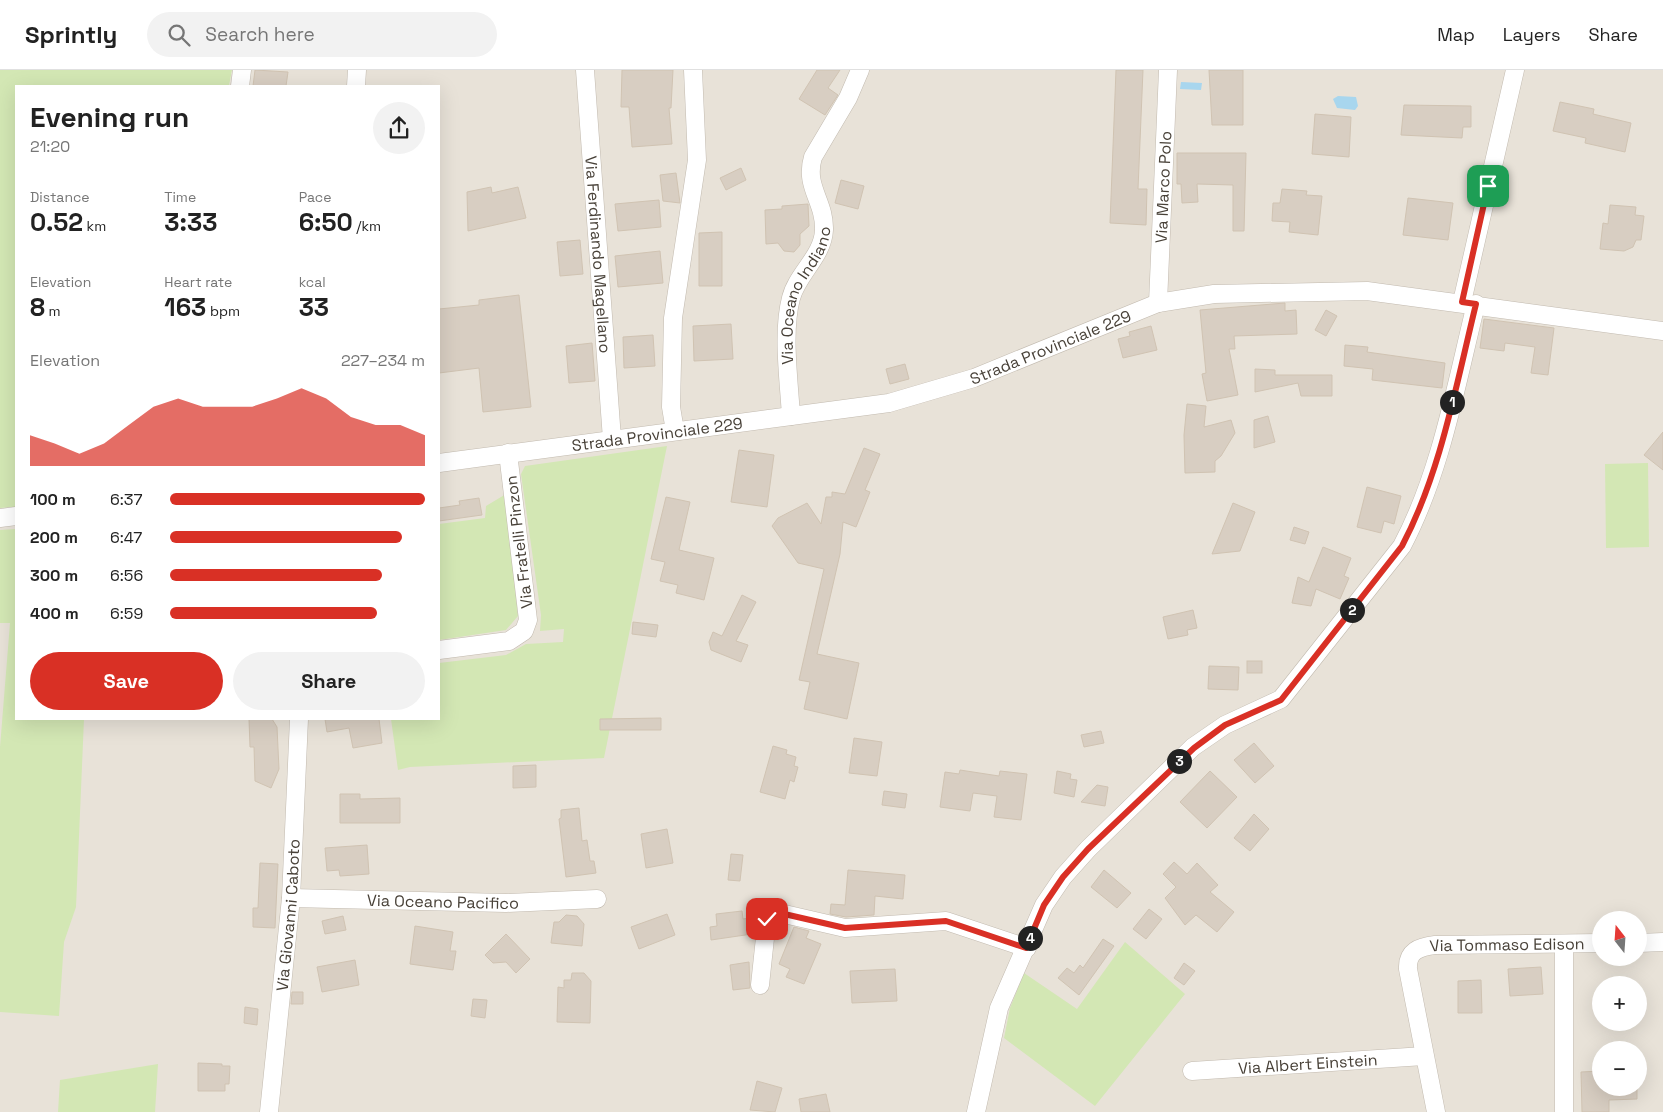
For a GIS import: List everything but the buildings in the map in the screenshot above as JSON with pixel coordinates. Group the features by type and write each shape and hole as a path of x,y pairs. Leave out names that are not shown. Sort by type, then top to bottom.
{"street":[{"path":"240,85 242,70"},
{"path":"356,85 357,70"},
{"name":"Via Ferdinando Magellano","path":"585,70 612,440"},
{"path":"675,431 671,407 672,318 697,160 693,70"},
{"name":"Via Oceano Indiano","path":"791,416 787,349 791,297 822,241 824,230 821,204 812,187 810,166 848,98 860,70"},
{"name":"Via Marco Polo","path":"1158,303 1168,70"},
{"path":"976,1112 999,1008 1044,905 1063,877 1088,849 1194,748 1225,725 1281,700 1402,546 1414,524 1444,436 1515,70"},
{"name":"Strada Provinciale 229","path":"440,463 889,403 974,378 1158,303 1214,294 1338,290 1367,291 1469,303 1663,331"},
{"name":"Via Fratelli Pinzon","path":"440,650 509,641 524,631 528,620 508,453"},
{"path":"0,518 15,516"},
{"name":"Via Giovanni Caboto","path":"269,1112 291,898 299,720"},
{"name":"Via Oceano Pacifico","path":"291,898 506,903 597,899"},
{"path":"760,985 767,919 780,913 845,928 946,921 1026,948"},
{"path":"1648,943 1663,942"},
{"name":"Via Tommaso Edison","path":"1424,1056 1408,969 1408,961 1413,951 1423,946 1435,945 1592,943"},
{"path":"1564,944 1564,1112"},
{"path":"1424,1056 1436,1112"},
{"name":"Via Albert Einstein","path":"1192,1071 1424,1056"}],"shaded area":[{"path":"232,70 1663,70 1663,1112 0,1112 0,508 15,507 15,720 440,720 440,85 229,85"}],"green space":[{"path":"0,70 232,70 229,85 15,85 15,507 0,508"},
{"path":"667,446 604,758 410,767 398,770 391,720 440,720 440,663 506,655 526,644 563,642 564,629 540,631 541,615 521,474 525,466"},
{"path":"1648,463 1649,547 1606,548 1605,464"},
{"path":"506,494 518,616 506,630 440,640 440,524 485,518 486,506"},
{"path":"15,529 15,720 84,720 76,907 64,942 59,1016 0,1012 0,747 10,623 0,623 0,530"},
{"path":"1125,942 1185,994 1095,1106 1004,1038 1010,1008 1024,973 1077,1009"},
{"path":"158,1064 155,1112 58,1112 60,1080"}],"water":[{"path":"1181,82 1202,83 1201,90 1180,89"},
{"path":"1338,96 1356,97 1358,106 1355,110 1337,108 1333,99"}],"route":[{"path":"767,919 772,915 780,913 845,928 946,921 1026,948 1044,905 1063,877 1088,849 1194,748 1225,725 1281,700 1402,546 1414,524 1444,436 1476,304 1462,302 1488,186"}]}
